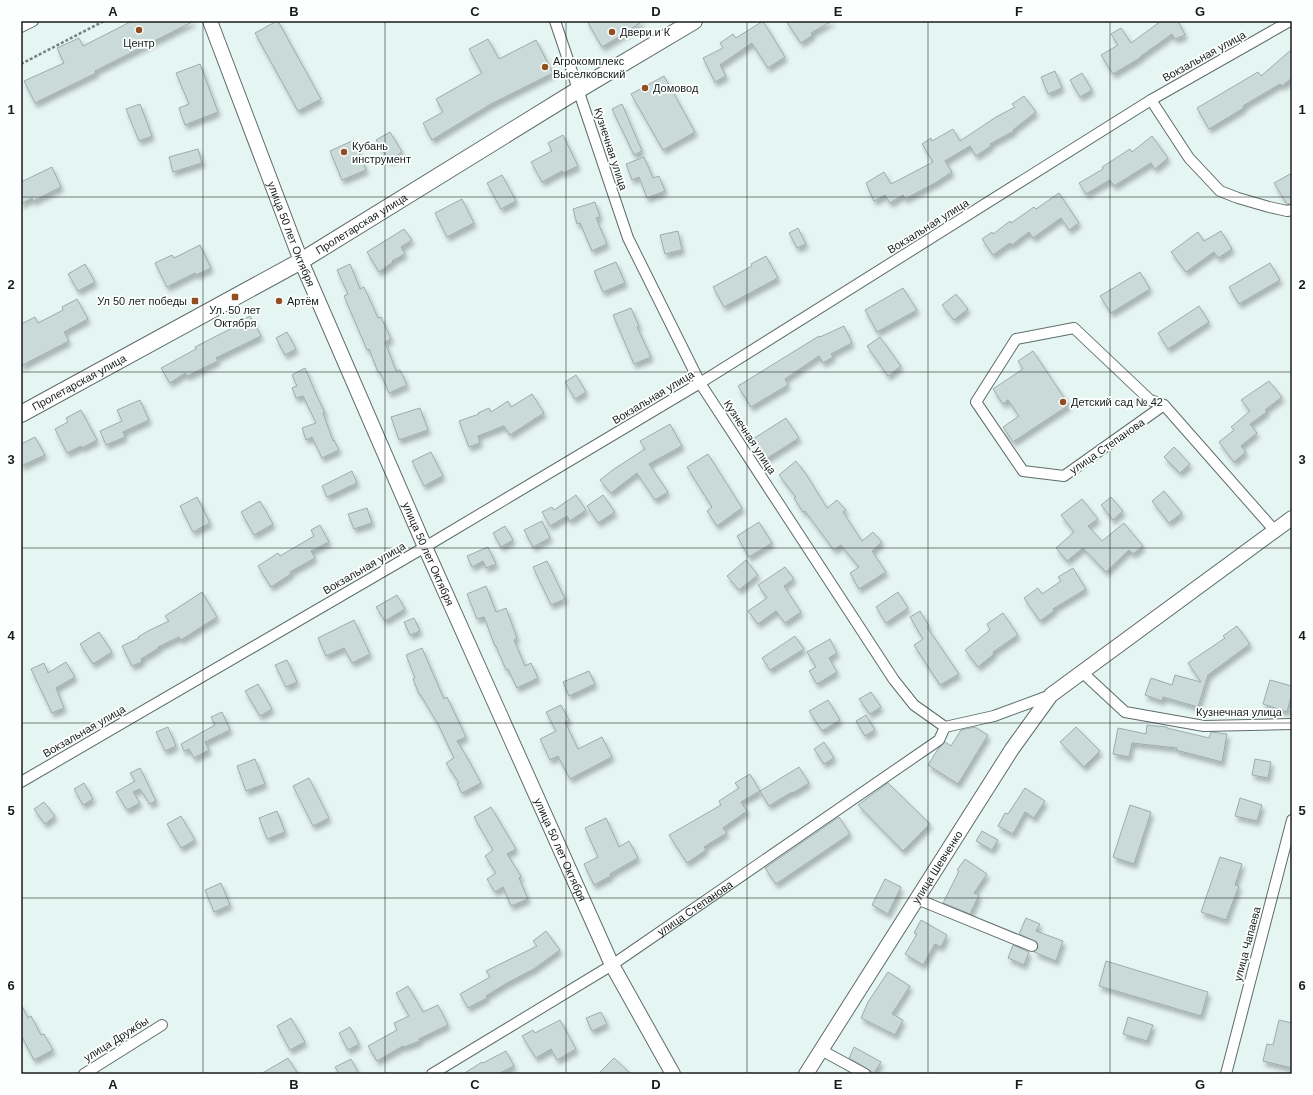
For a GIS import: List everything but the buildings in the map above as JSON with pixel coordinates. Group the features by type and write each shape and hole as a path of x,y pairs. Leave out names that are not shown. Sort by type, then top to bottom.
{"main road":[{"name":"Пролетарская улица","path":"21,414 301,261 578,90 694,21"}],"street":[{"path":"21,27 33,21"},
{"name":"улица 50 лет Октября","path":"210,21 301,261 425,547 612,965 673,1074"},
{"name":"Кузнечная улица","path":"555,21 628,238 700,383 894,680 914,705 945,727"},
{"name":"Вокзальная улица","path":"21,782 425,547 700,383 1151,100 1290,21"},
{"path":"1151,100 1189,158 1220,192 1269,207 1287,211 1292,210"},
{"name":"улица Степанова","path":"1164,405 1064,476 1023,471 976,402 1016,339 1074,328 1150,400 1164,405 1275,531"},
{"path":"1083,673 1292,518"},
{"name":"Кузнечная улица","path":"1083,673 1125,712 1204,726 1292,724"},
{"name":"улица Шевченко","path":"806,1074 1012,749 1051,695 1083,673"},
{"path":"945,727 994,716 1051,695"},
{"name":"улица Степанова","path":"432,1074 612,965 939,740 945,727"},
{"name":"улица Чапаева","path":"1226,1074 1292,820"},
{"path":"917,899 1032,946"},
{"name":"улица Дружбы","path":"84,1074 162,1025"},
{"path":"821,1050 865,1074"}],"path":[{"path":"21,64 104,21"}],"place":[{"name":"Центр","path":"139,30"},
{"name":"Двери и К","path":"612,32"},
{"name":"Агрокомплекс Выселковский","path":"545,67"},
{"name":"Домовод","path":"645,88"},
{"name":"Кубань инструмент","path":"344,152"},
{"name":"Ул. 50 лет Октября","path":"235,297"},
{"name":"Ул 50 лет победы","path":"195,301"},
{"name":"Артём","path":"279,301"},
{"name":"Детский сад № 42","path":"1063,402"}]}
